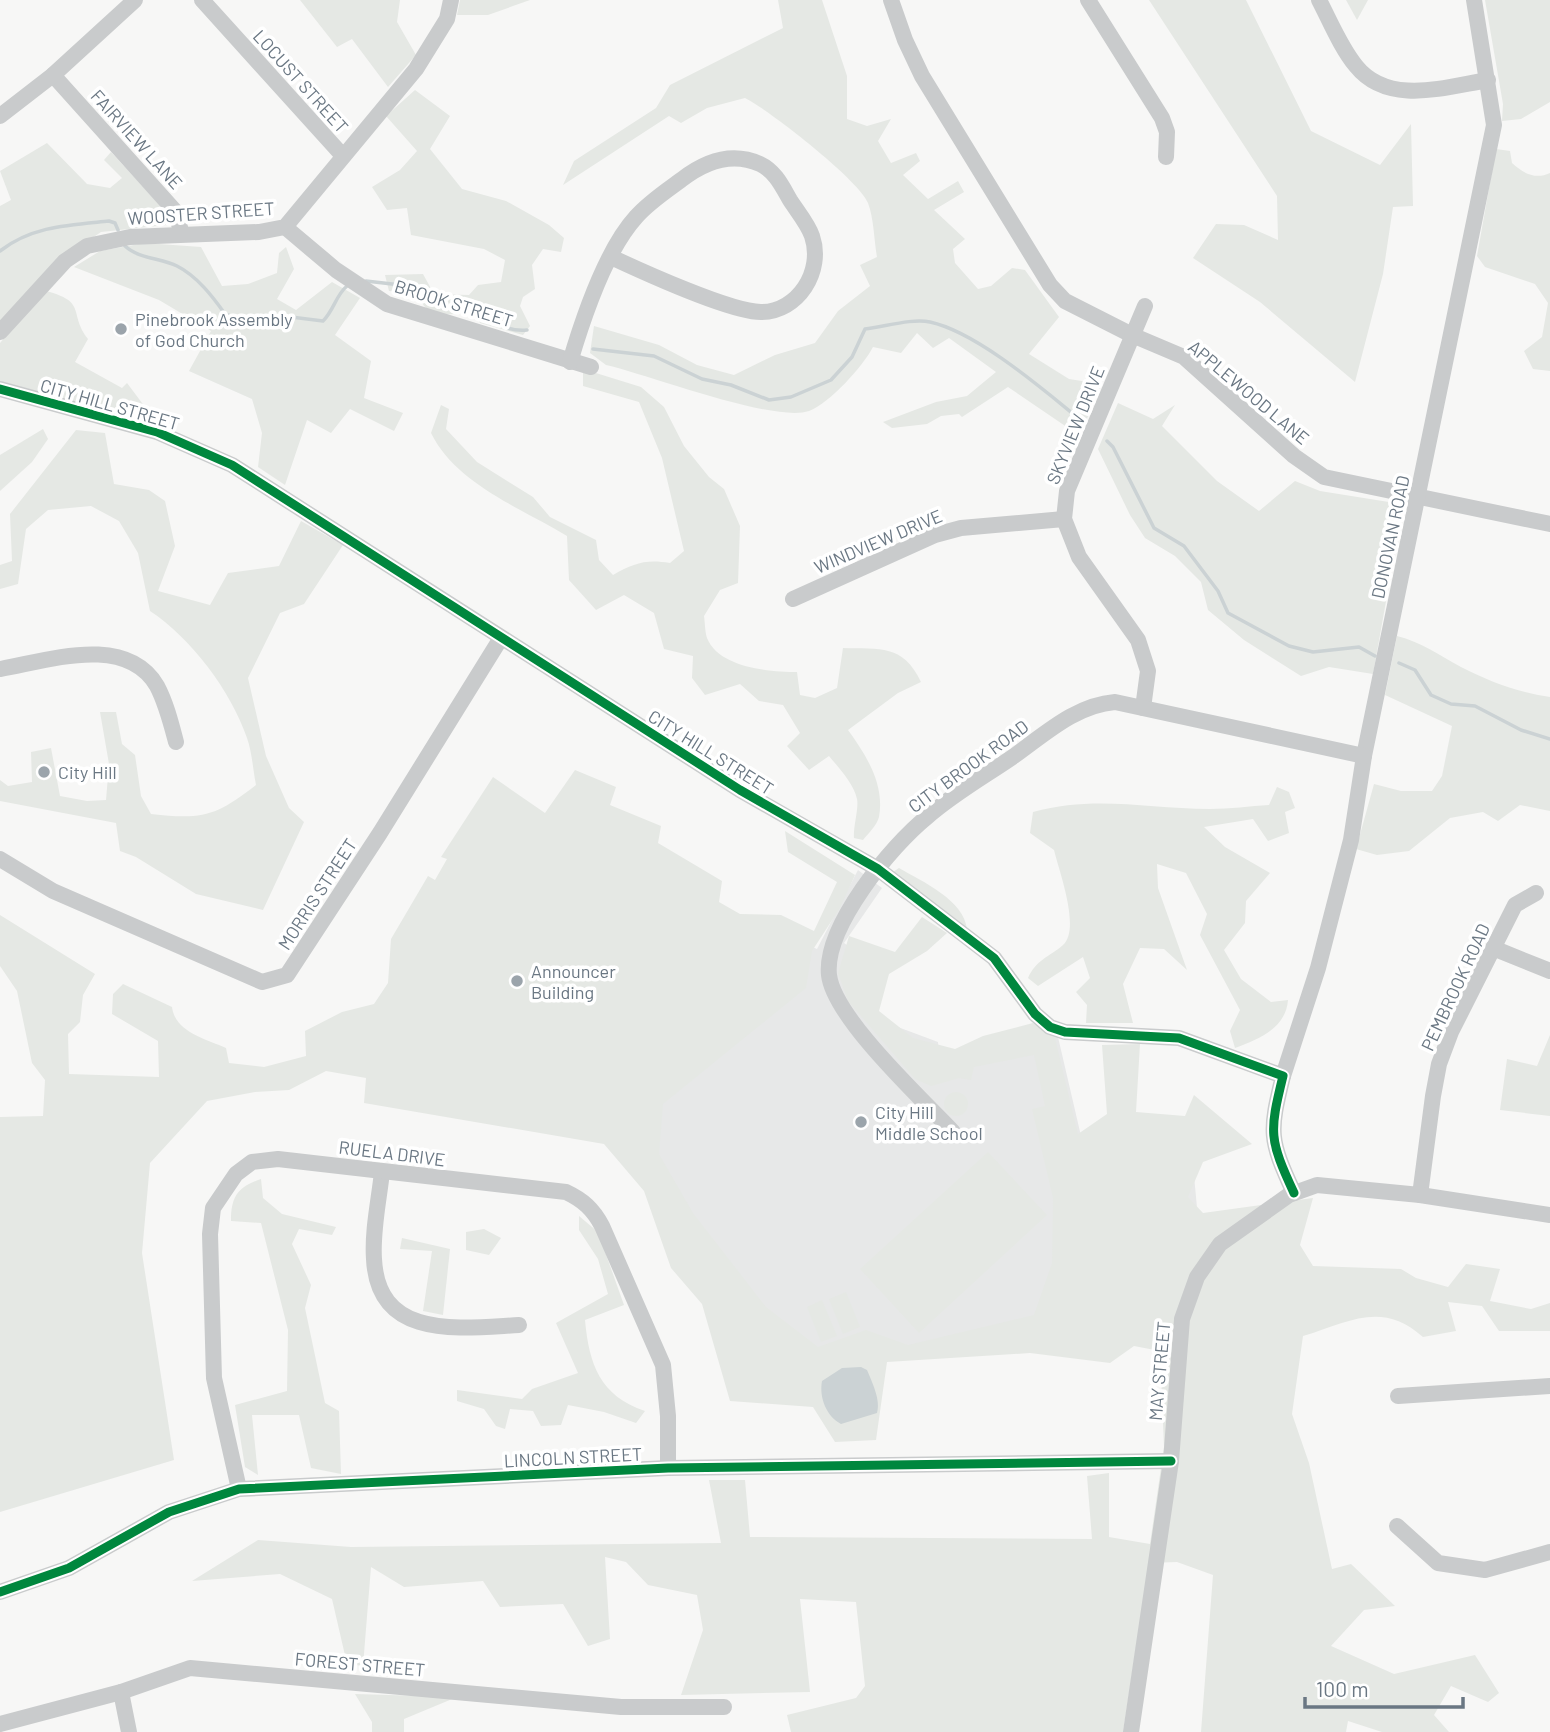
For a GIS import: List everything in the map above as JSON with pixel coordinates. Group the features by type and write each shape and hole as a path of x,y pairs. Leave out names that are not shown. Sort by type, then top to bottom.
{"street":[{"path":"0,116 53,75 135,0"},
{"name":"LOCUST STREET","path":"202,0 343,156"},
{"name":"WOOSTER STREET","path":"0,332 75,252 113,239 259,232 285,227 416,69 447,19 451,0"},
{"name":"APPLEWOOD LANE","path":"891,0 905,40 922,76 1051,285 1065,301 1132,335 1184,357 1294,456 1324,477 1550,524"},
{"path":"1088,0 1162,117 1167,132 1166,157"},
{"path":"1319,0 1355,66 1373,82 1394,90 1425,91 1488,80"},
{"name":"DONOVAN ROAD","path":"1283,1076 1318,968 1351,840 1364,756 1494,125 1474,0"},
{"name":"FAIRVIEW LANE","path":"53,75 175,211 182,234"},
{"path":"570,362 611,257 636,216 662,194 714,159 737,157 761,164 776,176 812,236 815,258 811,279 797,298 782,308 760,312 729,305 611,257"},
{"name":"BROOK STREET","path":"285,227 339,272 387,304 408,313 501,337 570,362 591,366"},
{"name":"SKYVIEW DRIVE","path":"1064,519 1067,491 1145,306"},
{"name":"CITY HILL STREET","path":"0,389 156,432 219,458 397,568 501,638 740,790 878,869 994,958 1035,1014 1050,1027 1065,1032 1179,1038 1283,1076"},
{"path":"1064,519 1079,557 1138,640 1148,671 1143,708"},
{"name":"WINDVIEW DRIVE","path":"793,599 935,535 961,528 1064,519"},
{"name":"MORRIS STREET","path":"0,859 52,891 262,982 287,975 380,833 501,638"},
{"path":"0,669 87,654 113,655 132,662 155,683 176,742"},
{"name":"CITY BROOK ROAD","path":"953,1132 850,1020 832,990 828,973 834,939 878,869 925,817 1068,718 1096,704 1115,702 1364,756"},
{"name":"PEMBROOK ROAD","path":"1420,1195 1439,1064 1515,905 1536,892"},
{"path":"1493,948 1550,971"},
{"path":"1283,1076 1272,1132 1294,1193"},
{"name":"RUELA DRIVE","path":"239,1489 214,1378 210,1234 213,1208 236,1174 253,1162 278,1159 566,1192 590,1207 603,1226 663,1365 668,1416 668,1468"},
{"path":"382,1172 374,1259 379,1285 390,1305 407,1319 423,1325 462,1328 519,1325"},
{"name":"MAY STREET","path":"1131,1732 1171,1461 1182,1319 1196,1278 1220,1244 1294,1193 1317,1185 1420,1195 1550,1214"},
{"path":"1398,1396 1550,1385"},
{"name":"LINCOLN STREET","path":"0,1592 69,1569 169,1512 239,1489 668,1468 1171,1461"},
{"path":"1396,1526 1438,1563 1485,1570 1550,1552"},
{"name":"FOREST STREET","path":"0,1724 121,1692 190,1668 621,1707 724,1707"},
{"path":"121,1692 129,1732"}],"shaded area":[{"path":"300,0 400,0 397,22 416,55 388,87 352,39 337,47"},
{"path":"460,0 530,0 488,15 457,15"},
{"path":"778,0 822,0 847,76 847,119 867,126 891,119 878,141 891,163 916,153 920,161 903,175 928,199 958,181 964,192 934,210 965,239 953,249 955,263 978,289 991,286 1012,268 1025,270 1059,317 1029,354 1069,379 1101,384 1080,436 1008,387 962,417 959,414 941,416 927,424 892,428 883,422 936,402 967,396 996,372 949,338 933,348 917,333 901,353 873,347 836,392 809,411 792,413 741,404 606,365 590,353 594,326 659,345 697,365 734,375 775,355 815,343 838,311 870,286 860,265 877,257 868,203 832,163 773,116 745,98 707,108 681,123 669,116 563,185 574,161 656,108 670,85 783,28"},
{"path":"1149,0 1246,0 1311,131 1380,165 1411,124 1413,206 1393,207 1383,274 1355,382 1260,302 1193,258 1216,224 1244,225 1278,240 1277,196"},
{"path":"1346,0 1368,0 1357,20"},
{"path":"1485,0 1550,0 1550,102 1521,119 1502,121 1503,104"},
{"path":"415,90 450,116 430,149 462,189 506,201 549,225 564,238 561,252 543,249 532,265 535,289 523,297 520,306 530,326 523,335 480,323 474,308 455,314 434,315 424,306 417,293 389,291 385,275 423,274 434,294 469,295 478,285 501,282 505,260 484,249 411,235 407,208 387,210 372,187 400,170 417,151 386,116"},
{"path":"47,143 87,184 110,188 122,178 104,160 111,152 167,213 166,225 101,232 51,266 0,321 0,206 11,200 0,171"},
{"path":"1496,149 1510,151 1512,163 1534,176 1550,173 1550,371 1533,369 1524,351 1542,337 1548,303 1535,284 1485,267 1477,256"},
{"path":"145,243 201,247 222,286 248,284 277,273 279,253 286,247 294,269 277,299 296,310 332,282 360,298 335,335 371,361 364,398 403,413 394,431 350,409 331,433 307,420 285,485 258,467 262,433 252,399 189,371 211,331 159,300 74,267 100,251"},
{"path":"46,291 67,299 72,304 88,339 75,362 122,388 127,383 154,419 154,424 0,381 0,343"},
{"path":"583,369 641,387 664,407 684,446 709,477 724,489 740,526 738,583 720,590 704,616 707,638 713,648 722,656 746,666 797,672 800,695 815,698 837,688 843,648 889,651 906,661 914,670 921,682 898,693 848,730 872,770 879,793 879,817 863,840 854,838 857,803 849,782 829,756 809,770 787,746 800,733 783,705 759,701 740,684 705,695 692,678 693,656 664,649 654,613 624,595 596,610 569,580 567,536 473,481 442,451 431,433 441,405 449,409 446,429 477,462 533,497 550,517 596,540 599,560 613,575 640,563 670,563 684,551 662,458 639,402 583,386"},
{"path":"1118,403 1153,419 1175,405 1162,426 1217,481 1259,511 1295,481 1320,491 1395,503 1402,512 1373,674 1329,667 1301,676 1244,640 1208,610 1201,582 1175,556 1145,538 1130,515 1098,449"},
{"path":"43,429 48,439 32,462 0,491 0,455"},
{"path":"76,430 105,433 114,484 149,490 165,501 175,546 158,591 210,605 228,573 279,566 301,521 343,545 304,604 280,613 248,678 266,756 289,808 304,822 263,910 196,894 136,857 120,851 116,823 0,801 0,780 8,786 32,782 31,752 51,748 60,796 87,801 106,800 109,764 100,712 116,712 122,744 135,755 141,796 151,814 197,816 208,813 230,803 256,785 249,743 231,702 194,651 150,611 138,553 119,521 91,506 48,510 26,529 18,584 0,589 0,565 12,561 10,514"},
{"path":"1397,636 1422,645 1493,682 1550,697 1550,811 1520,805 1498,821 1483,812 1450,818 1409,851 1377,855 1356,849 1374,784 1401,791 1432,791 1442,776 1452,726 1385,695"},
{"path":"575,770 616,787 610,805 661,826 658,843 722,881 719,902 740,914 781,915 814,931 837,882 788,852 785,831 855,875 840,908 812,951 806,988 663,1104 659,1154 693,1213 766,1307 818,1347 866,1330 908,1345 1034,1315 1052,1263 1053,1198 1032,1109 1045,1106 1034,1055 974,1067 971,1080 959,1078 931,1086 915,1079 848,1001 838,973 849,936 895,952 922,917 947,933 927,951 889,974 879,1011 913,1038 955,1049 983,1036 1033,1023 1055,1038 1078,1134 1107,1114 1102,1045 1140,1044 1136,1112 1185,1116 1194,1095 1252,1144 1203,1162 1188,1197 1203,1213 1313,1198 1300,1245 1313,1266 1401,1269 1416,1278 1448,1287 1466,1264 1500,1269 1490,1301 1531,1309 1550,1303 1550,1331 1499,1331 1482,1306 1448,1302 1456,1331 1423,1337 1393,1319 1365,1317 1303,1336 1292,1414 1309,1463 1332,1569 1351,1564 1395,1606 1364,1610 1331,1646 1394,1674 1475,1655 1499,1693 1488,1702 1451,1686 1434,1715 1449,1732 1382,1732 1348,1721 1346,1732 1201,1732 1213,1575 1177,1562 1149,1563 1123,1732 791,1732 787,1715 856,1698 865,1686 856,1602 800,1599 810,1692 681,1695 703,1630 697,1595 648,1585 626,1562 605,1557 610,1639 588,1646 563,1604 500,1607 483,1581 404,1587 371,1567 363,1666 347,1664 332,1599 280,1574 192,1581 258,1540 351,1547 721,1543 709,1480 745,1480 750,1537 1092,1539 1087,1476 1109,1473 1109,1537 1150,1544 1164,1447 1160,1351 1134,1346 1110,1363 1030,1353 887,1362 876,1440 835,1442 813,1407 730,1401 702,1304 671,1268 644,1191 604,1144 364,1103 366,1078 326,1071 289,1090 255,1092 207,1101 150,1163 142,1253 174,1460 0,1512 0,1117 43,1116 45,1080 32,1063 17,991 0,966 0,915 95,974 83,995 80,1022 68,1034 69,1074 159,1077 158,1041 112,1014 113,994 123,984 172,1007 174,1016 185,1029 226,1048 229,1063 264,1067 306,1056 305,1031 342,1012 374,1004 388,983 391,939 428,876 435,880 447,859 441,857 493,777 545,813"},
{"path":"1277,787 1289,792 1295,808 1285,812 1289,833 1268,841 1253,819 1204,827 1225,847 1270,873 1246,901 1245,923 1224,950 1241,979 1271,1002 1288,1000 1282,1018 1270,1031 1235,1048 1230,1031 1240,1010 1200,935 1207,914 1186,873 1157,864 1158,888 1187,970 1164,949 1140,948 1123,984 1133,1023 1086,1023 1087,1005 1076,992 1090,978 1083,957 1038,986 1028,978 1039,963 1063,945 1070,926 1067,899 1054,850 1030,833 1033,812 1078,804 1210,809 1269,805"},
{"path":"899,868 930,885 959,909 967,930 893,872"},
{"name":"City Hill Middle School","path":"858,870 882,888 844,943 886,972 871,1017 938,1042 939,1056 1031,1026 1058,1037 1081,1136 1193,1165 1201,1250 1174,1307 777,1368 671,1249 644,1118 722,907 817,949"},
{"path":"1550,1035 1550,1116 1500,1110 1507,1059 1537,1066"},
{"path":"956,1092 965,1095 968,1104 965,1113 956,1116 947,1113 944,1104 947,1095"},
{"path":"988,1152 1047,1215 919,1333 860,1269"},
{"path":"261,1179 263,1198 282,1214 336,1227 332,1235 299,1229 292,1244 311,1285 305,1308 325,1403 339,1411 341,1474 311,1468 299,1415 252,1415 258,1475 245,1467 235,1405 287,1391 288,1330 261,1223 231,1221 232,1205 237,1194 247,1185"},
{"path":"579,1216 598,1232 624,1305 585,1320 594,1364 607,1387 617,1397 645,1411 636,1423 604,1412 568,1405 561,1425 541,1426 533,1411 510,1409 505,1429 496,1426 484,1409 457,1401 457,1390 522,1399 532,1389 578,1373 556,1323 608,1294 598,1259 579,1230"},
{"path":"484,1229 501,1238 489,1255 466,1250 466,1232"},
{"path":"402,1238 450,1249 443,1315 423,1311 432,1251 400,1249"},
{"path":"846,1292 860,1327 843,1334 829,1299"},
{"path":"822,1300 837,1336 821,1342 807,1307"},
{"path":"861,1367 867,1370 873,1385 878,1402 877,1413 841,1424 831,1416 825,1406 822,1381 842,1368"},
{"path":"355,1694 457,1697 404,1719 404,1732 372,1732 372,1722"}],"waterway":[{"path":"0,251 25,236 52,228 109,221 115,223 118,230"},
{"path":"125,246 184,270 204,287 225,314 256,325 291,317 323,321 347,286"},
{"path":"366,281 418,287 441,308 480,304 499,324 512,329 527,330"},
{"path":"593,349 654,356 702,379 731,385 769,400 791,397 831,380 852,357 865,329 923,321 948,328 987,349 1077,417"},
{"path":"1107,441 1113,447 1154,528 1184,546 1218,591 1228,613 1289,646 1313,652 1359,647 1375,656"},
{"path":"1399,663 1415,670 1431,695 1451,704 1475,706 1521,730 1550,739"}],"cycle path":[{"path":"0,389 157,432 232,465 740,790 878,869 994,958 1035,1014 1050,1027 1065,1032 1179,1038 1283,1076 1275,1111 1274,1136 1280,1160 1294,1193"},
{"path":"0,1592 69,1568 169,1512 239,1489 668,1468 1171,1461"}],"place":[{"name":"Pinebrook Assembly of God Church","path":"121,329"},
{"name":"City Hill","path":"44,772"},
{"name":"Announcer Building","path":"517,981"},
{"name":"City Hill Middle School","path":"861,1122"}]}
